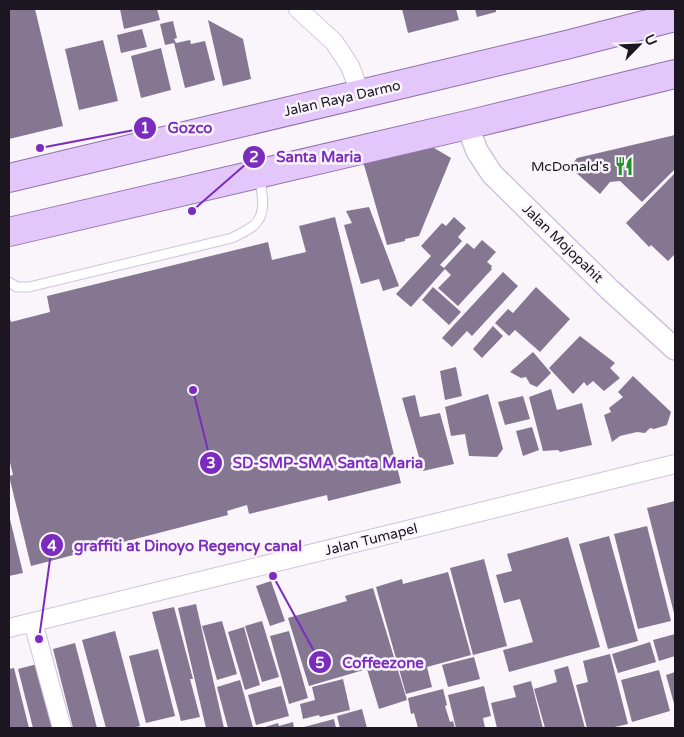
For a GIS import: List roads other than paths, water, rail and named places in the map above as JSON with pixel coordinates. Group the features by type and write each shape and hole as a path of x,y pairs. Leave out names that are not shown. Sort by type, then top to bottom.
{"main road":[{"name":"Jalan Raya Darmo","path":"9,176 570,44 675,17"},
{"path":"9,232 675,74"}],"street":[{"path":"298,9 334,42 350,66 360,94"},
{"name":"Jalan Mojopahit","path":"466,125 477,151 492,174 609,289 675,349"},
{"name":"Jalan Tumapel","path":"9,628 675,464"},
{"path":"33,622 62,728"}],"lane":[{"path":"9,282 17,287 29,288 232,238 254,226 262,216 263,199 259,174"}],"place":[{"name":"Gozco","path":"40,148"},
{"name":"McDonald's","path":"624,166"},
{"name":"Santa Maria","path":"192,211"},
{"name":"SD-SMP-SMA Santa Maria","path":"193,390"},
{"name":"Coffeezone","path":"273,576"},
{"name":"graffiti at Dinoyo Regency canal","path":"39,639"}]}
